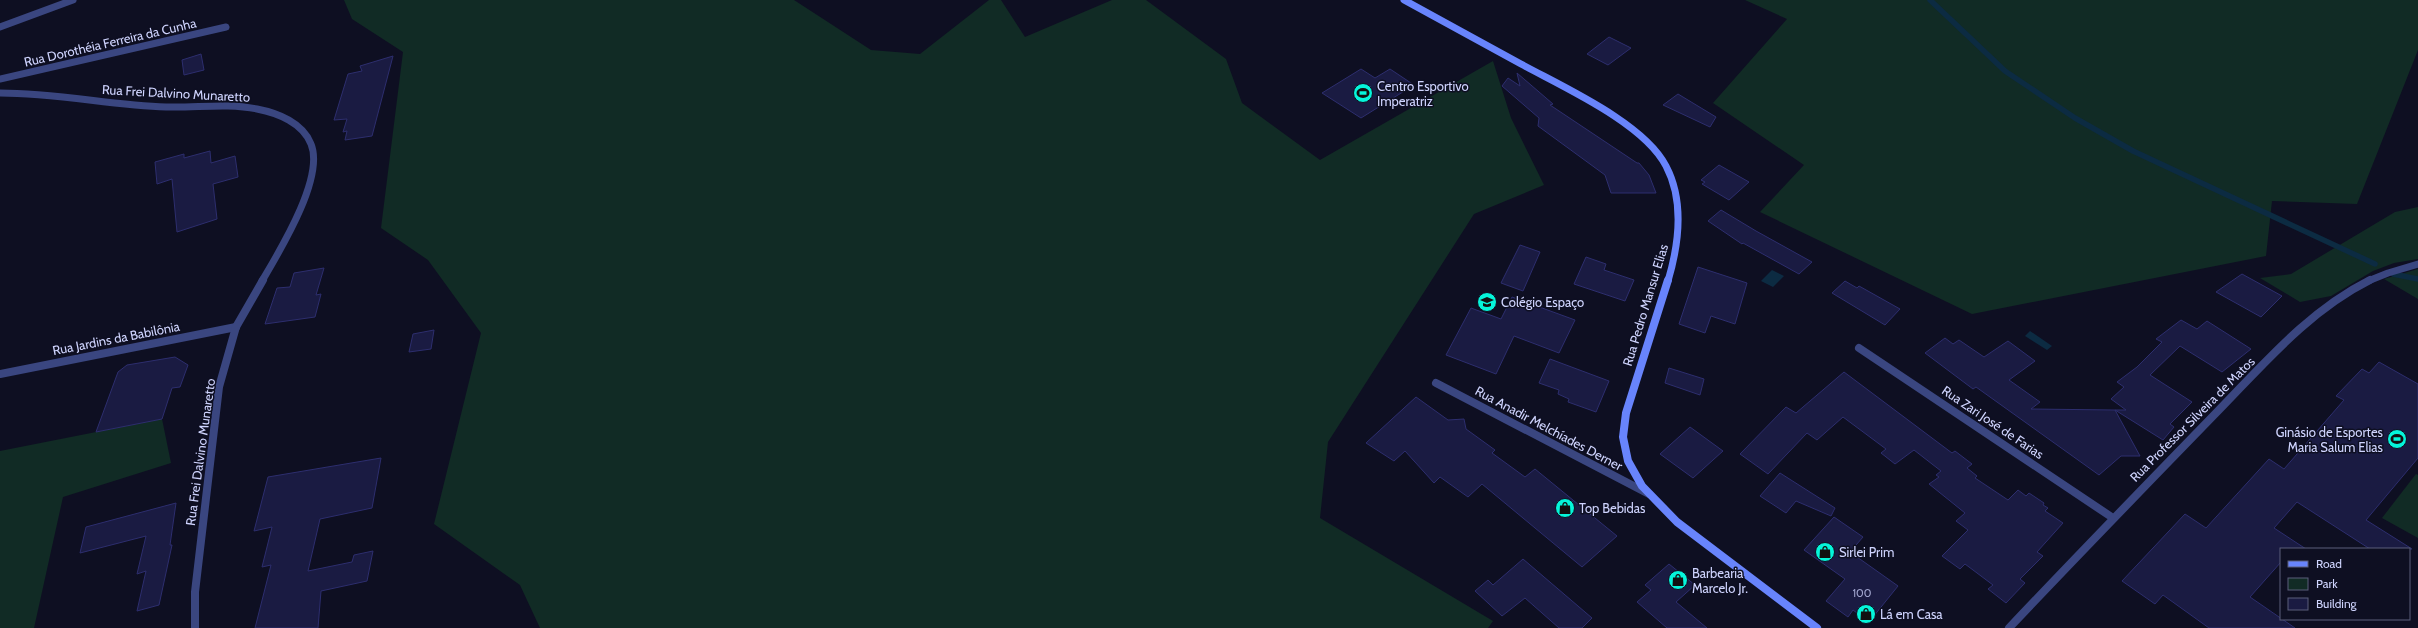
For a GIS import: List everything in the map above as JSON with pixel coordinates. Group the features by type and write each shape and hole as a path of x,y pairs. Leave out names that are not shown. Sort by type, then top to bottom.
{"main road":[{"name":"Rua Pedro Mansur Elias","path":"1404,0 1616,119 1654,150 1673,179 1679,213 1676,253 1627,405 1623,432 1628,461 1633,473 1650,495 1695,537 1817,628"}],"street":[{"path":"0,27 73,0"},
{"name":"Rua Dorothéia Ferreira da Cunha","path":"0,79 226,27"},
{"name":"Rua Frei Dalvino Munaretto","path":"0,93 32,93 166,107 231,106 275,114 300,128 311,144 313,158 312,172 305,198 287,238 236,327 216,408 194,592 195,628"},
{"name":"Rua Professor Silveira de Matos","path":"2009,628 2112,518 2307,322 2321,310 2378,275 2418,264"},
{"name":"Rua Jardins da Babilônia","path":"0,374 236,327"},
{"name":"Rua Zari José de Farias","path":"1859,348 2112,518"},
{"name":"Rua Anadir Melchíades Derner","path":"1436,383 1650,495"}],"green space":[{"path":"344,0 794,0 871,50 920,54 989,0 1001,0 1025,37 1112,0 1146,0 1226,59 1242,103 1320,160 1493,61 1511,118 1544,185 1474,214 1328,442 1320,518 1493,621 1488,628 540,628 520,585 434,524 481,333 428,260 381,228 403,52 352,19"},
{"path":"1745,0 2418,0 2418,50 2357,204 2272,201 2266,256 1972,314 1760,212 1804,165 1713,103 1787,19"},
{"path":"2418,207 2418,259 2394,263 2373,271 2331,296 2300,302 2260,278 2291,274 2395,212"},
{"path":"2418,269 2418,299 2384,279"},
{"path":"162,419 171,463 63,497 34,628 0,628 0,451"},
{"path":"2416,474 2418,475 2418,538 2382,518"}],"water":[{"path":"1772,270 1784,276 1773,287 1761,281"},
{"path":"2030,331 2052,346 2047,350 2025,336"}],"building":[{"path":"1609,37 1631,48 1608,65 1587,54"},
{"path":"201,54 204,70 184,75 182,60"},
{"path":"393,56 372,136 345,140 347,131 343,132 347,119 334,120 348,74 362,71 360,66"},
{"path":"1361,69 1375,78 1390,69 1414,85 1361,118 1322,93"},
{"path":"1517,73 1553,104 1550,105 1639,163 1649,175 1656,193 1611,193 1605,175 1538,126 1539,118 1502,86 1508,78 1520,86"},
{"path":"1678,94 1716,117 1710,127 1663,105"},
{"path":"210,151 211,163 235,156 238,177 213,184 217,219 177,232 172,179 157,184 155,162 184,154 184,158"},
{"path":"1719,165 1749,182 1729,200 1702,184 1705,182 1701,180"},
{"path":"1721,210 1812,262 1799,274 1743,243 1742,244 1708,221"},
{"path":"1520,245 1540,252 1523,291 1501,283"},
{"path":"1586,257 1606,264 1604,270 1634,280 1625,301 1574,284"},
{"path":"1698,267 1747,283 1735,324 1711,316 1705,333 1679,324"},
{"path":"324,268 316,295 321,294 315,317 265,324 277,288 290,287 294,273"},
{"path":"2242,274 2282,296 2261,317 2216,292"},
{"path":"1845,281 1857,288 1859,286 1900,309 1885,325 1832,293"},
{"path":"1512,297 1575,320 1559,353 1514,336 1496,374 1446,355 1471,308 1501,319"},
{"path":"2181,320 2197,329 2207,321 2251,349 2222,372 2180,346 2150,375 2192,402 2170,424 2174,427 2163,440 2115,410 2126,410 2111,399 2124,387 2117,382 2137,367 2162,342 2156,339"},
{"path":"434,330 431,349 409,352 413,334"},
{"path":"1945,338 1953,344 1959,340 1984,357 2008,341 2035,361 2009,380 2040,402 2031,409 2115,410 2140,456 2121,456 2099,475 1976,387 1973,389 1925,353"},
{"path":"175,357 188,365 180,387 172,388 162,419 96,432 118,372 127,365"},
{"path":"1550,359 1609,381 1596,412 1568,402 1569,399 1558,394 1559,390 1539,383"},
{"path":"2379,362 2418,384 2418,458 2366,520 2412,549 2368,548 2297,502 2274,528 2304,548 2280,548 2280,563 2250,597 2280,618 2280,620 2283,620 2295,628 2209,628 2163,595 2155,604 2122,581 2185,514 2206,528 2269,459 2284,469 2344,400 2336,396 2362,369 2369,373"},
{"path":"1669,368 1704,379 1700,395 1665,383"},
{"path":"1844,372 1952,453 1955,451 1972,464 1967,468 1977,476 1975,478 2008,500 2018,490 2026,496 2029,493 2044,503 2043,505 2048,508 2045,511 2063,523 2037,552 2043,556 2020,579 2025,583 2006,603 1988,589 1993,585 1965,564 1960,569 1942,556 1968,530 1956,521 1965,513 1929,484 1939,477 1936,475 1941,471 1914,450 1895,464 1881,453 1886,449 1843,417 1817,440 1807,433 1768,474 1740,454 1786,407 1796,413"},
{"path":"1416,397 1448,420 1464,419 1466,429 1495,450 1492,453 1525,477 1535,469 1617,536 1582,567 1482,484 1468,497 1440,477 1434,483 1405,451 1394,461 1366,443"},
{"path":"1690,427 1723,451 1693,478 1660,454"},
{"path":"381,458 372,508 320,519 308,571 352,562 354,555 373,551 367,581 321,591 318,628 255,628 271,565 262,567 272,527 254,531 268,477"},
{"path":"1780,473 1835,508 1831,516 1796,501 1786,513 1760,496"},
{"path":"176,503 170,545 172,545 159,605 137,611 146,571 137,574 146,536 80,553 86,527"},
{"path":"1834,517 1863,537 1850,552 1898,586 1869,622 1853,610 1848,617 1826,601 1845,579 1804,550"},
{"path":"1523,559 1592,618 1582,628 1559,628 1525,598 1502,616 1475,591 1488,580 1493,585"},
{"path":"1669,564 1695,585 1676,602 1707,628 1667,628 1637,602 1651,590 1645,585"}],"waterway":[{"path":"1930,0 2005,71 2075,118 2133,151 2375,264"},
{"path":"2393,274 2418,279"}],"place":[{"name":"Centro Esportivo Imperatriz","path":"1363,93"},
{"name":"Colégio Espaço","path":"1487,302"},
{"name":"Ginásio de Esportes Maria Salum Elias","path":"2397,439"},
{"name":"Top Bebidas","path":"1565,508"},
{"name":"Sirlei Prim","path":"1825,552"},
{"name":"Barbearia Marcelo Jr.","path":"1678,580"},
{"name":"Lá em Casa","path":"1866,614"}]}
